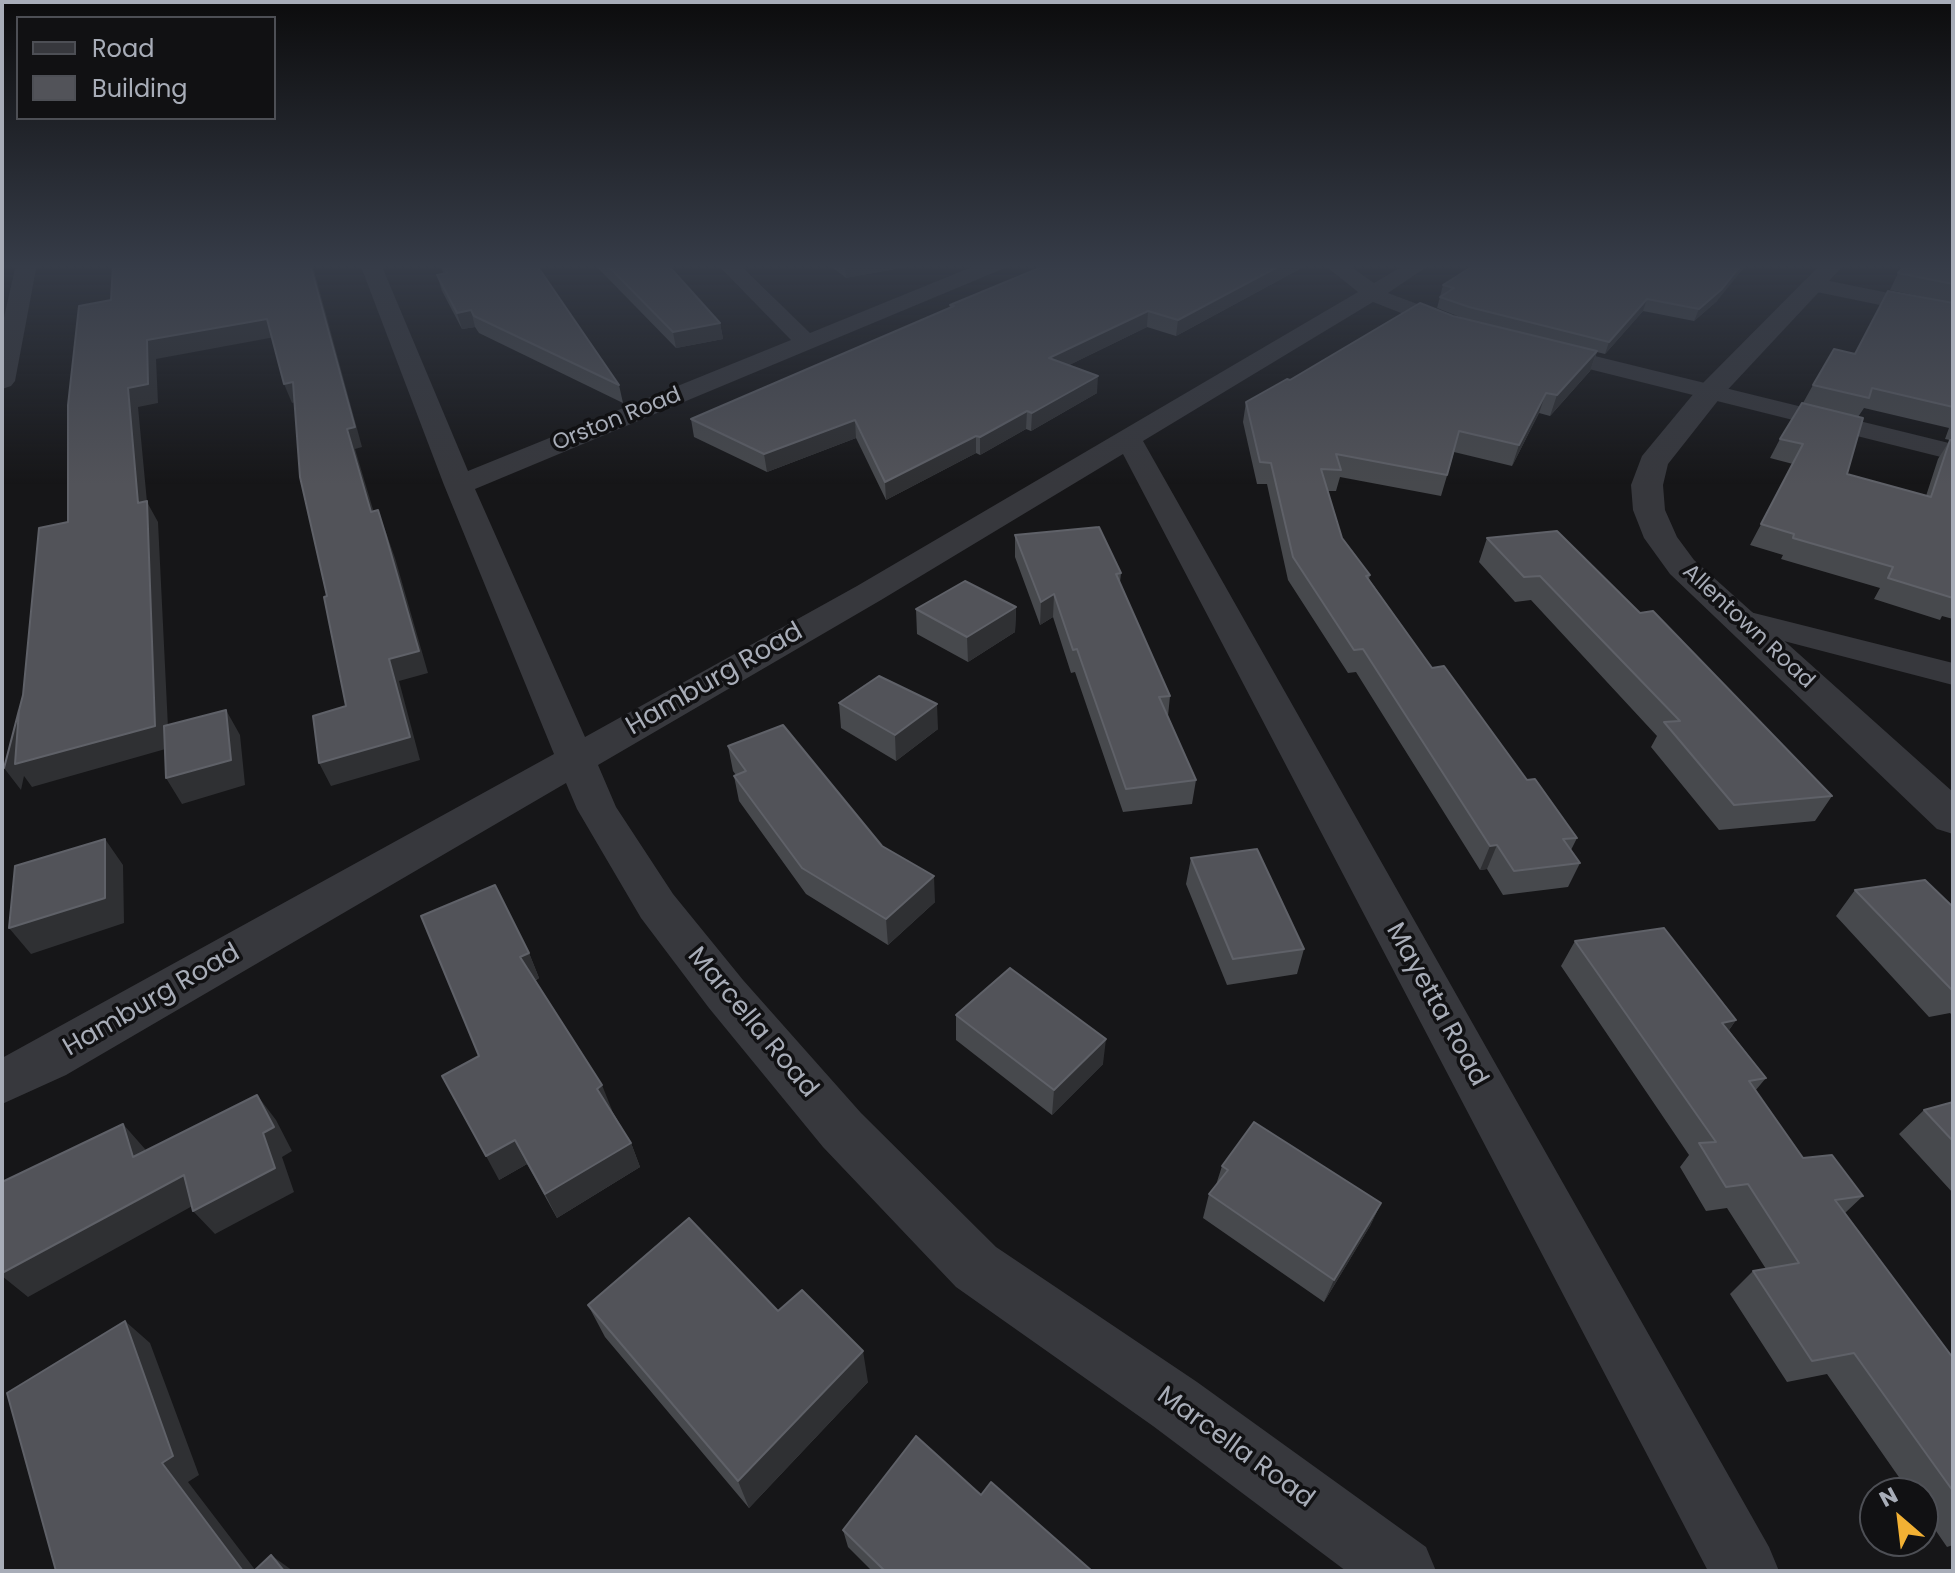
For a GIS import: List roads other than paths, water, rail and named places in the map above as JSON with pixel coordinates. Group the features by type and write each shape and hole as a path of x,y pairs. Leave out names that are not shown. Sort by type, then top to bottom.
{"street":[{"path":"2,381 11,337"},
{"name":"Marcella Road","path":"400,337 597,809 657,906 706,969 842,1130 976,1267 1175,1404 1402,1571"},
{"path":"801,337 807,343"},
{"name":"Orston Road","path":"459,485 821,337"},
{"name":"Hamburg Road","path":"2,1082 62,1053 869,593 1298,337"},
{"name":"Allentown Road","path":"1763,337 1710,392 1653,463 1647,485 1649,510 1661,538 1682,567 1953,818"},
{"path":"1514,343 1953,452"},
{"name":"Mayetta Road","path":"1128,438 1745,1571"},
{"path":"1738,619 1953,674"}]}
